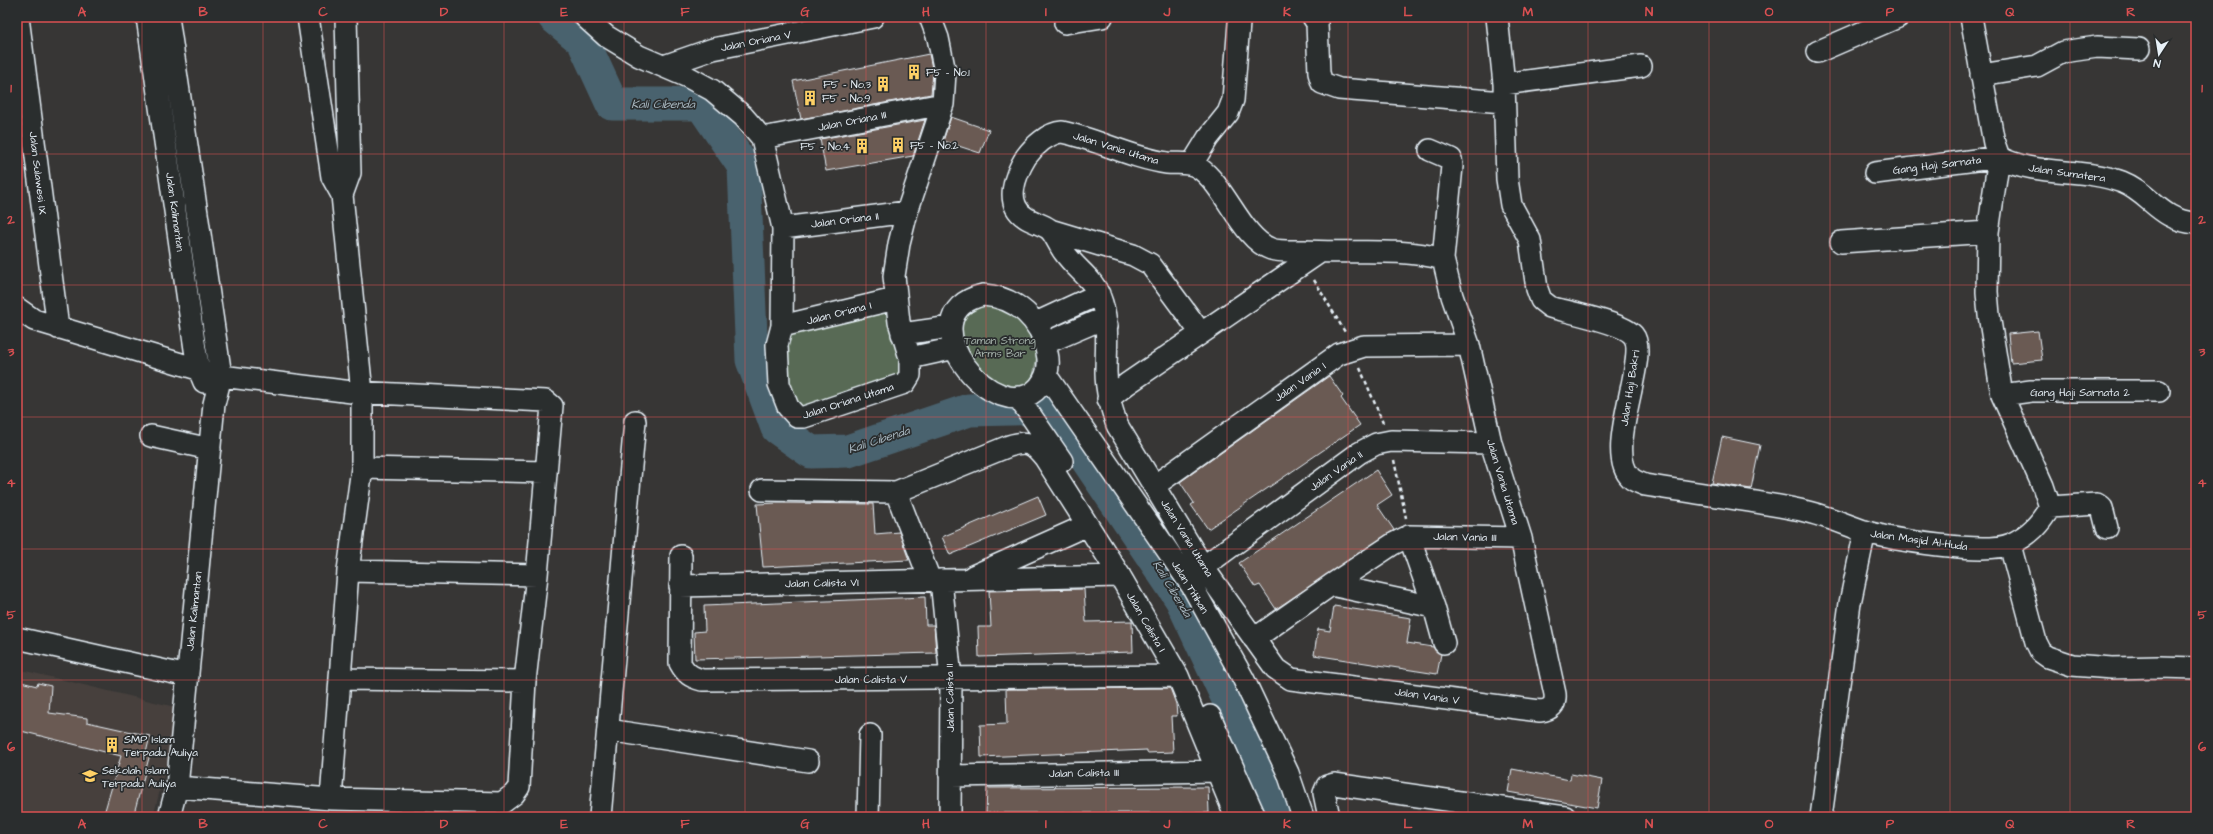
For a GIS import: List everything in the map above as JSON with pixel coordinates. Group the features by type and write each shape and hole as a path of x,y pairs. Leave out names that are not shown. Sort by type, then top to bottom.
{"street":[{"name":"Jalan Sulawesi IX","path":"18,17 58,328"},
{"name":"Jalan Kalimantan","path":"147,17 199,370 214,404"},
{"name":"Jalan Kalimantan","path":"168,17 221,376 214,404 177,787 169,817"},
{"path":"308,17 332,177 342,195 362,393 362,468 348,571 331,799"},
{"path":"342,195 350,173 346,17"},
{"name":"Jalan Oriana Utama","path":"585,17 606,36 639,56 664,66 712,90 743,116 762,138 782,228 782,326 778,345 779,384 788,407 797,417 804,417 905,383 910,375 910,358 902,334 895,299 895,270 899,244 907,212 943,104 944,72 938,38 930,17"},
{"name":"Jalan Oriana V","path":"664,66 713,49 874,17"},
{"path":"1065,23 1102,17"},
{"path":"1313,17 1317,23 1318,73 1322,84 1339,90 1504,93 1641,66"},
{"name":"Jalan Haji Bakri","path":"1497,17 1504,93 1507,179 1511,204 1530,240 1537,289 1542,300 1550,307 1624,328 1634,336 1637,345 1621,455 1624,468 1631,478 1645,485 1795,508 1826,516 1865,531"},
{"path":"1817,52 1898,17"},
{"path":"1971,17 1994,143 1999,157 1988,232 1988,300 2002,395 2043,486 2050,507 2097,504 2102,508 2107,528"},
{"path":"1239,23 1232,100 1228,113 1208,138 1192,164 1208,176 1251,234 1271,249 1304,262 1397,252 1425,254 1443,259"},
{"path":"1981,75 2037,66 2063,52 2097,47 2138,50"},
{"name":"Jalan Oriana III","path":"762,138 943,104"},
{"name":"Jalan Vania Utama","path":"1192,164 1156,161 1069,133 1054,133 1029,153 1018,169 1013,194 1015,208 1025,217 1050,230 1133,255 1150,264 1201,333"},
{"name":"Jalan Vania Utama","path":"1430,150 1451,159 1452,166 1443,259 1452,296 1469,345 1491,443 1521,538 1555,694 1553,706"},
{"name":"Gang Haji Sarnata","path":"1874,172 1999,157"},
{"name":"Jalan Sumatera","path":"1999,157 2029,168 2086,173 2124,183 2140,193 2168,215 2196,223"},
{"name":"Jalan Oriana II","path":"782,228 907,212"},
{"name":"Jalan Vania Utama","path":"1050,230 1069,258 1094,283 1099,294 1107,326 1106,372 1108,399 1117,425 1204,567 1254,639 1275,668 1287,677 1299,680"},
{"path":"1841,242 1988,232"},
{"path":"1271,249 1304,262"},
{"path":"1108,399 1127,384 1304,262"},
{"path":"1036,323 1099,294"},
{"path":"983,295 995,296 1010,301 1024,311 1036,323 1046,343 1049,360 1046,375 1035,390 1018,398 1000,394 986,387 972,375 955,348 951,327 956,311 964,302 983,295"},
{"name":"Jalan Oriana I","path":"782,326 895,299"},
{"path":"17,308 34,320 221,376 362,393 546,401 552,406 537,575 525,681 519,787 514,794 502,803 331,799 177,787"},
{"path":"1046,343 1095,322 1107,326"},
{"path":"902,334 951,327"},
{"name":"Jalan Vania I","path":"1154,486 1339,354 1364,346 1469,345"},
{"path":"910,358 955,348"},
{"name":"Jalan Titihan","path":"1046,375 1192,586 1246,685 1288,773 1303,817"},
{"name":"Gang Haji Sarnata 2","path":"2002,395 2031,391 2159,391"},
{"path":"1018,398 1042,431 1137,578 1202,698 1255,817"},
{"path":"600,817 635,421"},
{"path":"151,436 210,449"},
{"name":"Jalan Vania II","path":"1204,567 1359,453 1376,444 1391,441 1491,443"},
{"name":"Jalan Calista I","path":"896,492 1021,442 1029,443 1045,458 1120,576 1178,676 1236,817"},
{"path":"362,468 545,472"},
{"path":"762,490 896,492"},
{"name":"Jalan Calista II","path":"896,492 935,580 951,679 950,817"},
{"name":"Jalan Masjid Al-Huda","path":"1821,817 1850,603 1865,531 1960,547 2010,545 2027,536 2039,524 2050,507"},
{"name":"Jalan Calista VI","path":"963,580 1087,525"},
{"path":"1409,536 1434,607 1444,643"},
{"name":"Jalan Vania III","path":"1254,639 1331,585 1393,544 1409,536 1521,538"},
{"path":"2010,545 2036,642 2041,652 2048,657 2058,662 2087,667 2196,668"},
{"name":"Jalan Calista V","path":"681,556 680,664 685,672 692,677 702,680 1178,676"},
{"path":"348,571 537,575"},
{"name":"Jalan Calista VI","path":"680,586 1120,576"},
{"path":"1331,585 1434,607"},
{"path":"17,638 188,676"},
{"path":"340,679 525,681"},
{"name":"Jalan Vania V","path":"1299,680 1540,711 1548,710 1553,706"},
{"path":"608,730 808,761"},
{"path":"868,817 870,735"},
{"name":"Jalan Calista III","path":"950,776 1218,771"},
{"path":"1329,817 1324,793 1327,786 1334,784 1565,817"}],"path":[{"path":"1304,262 1352,349 1391,441 1409,536"}],"shaded area":[{"name":"Sekolah Islam Terpadu Auliya","path":"17,669 175,707 174,736 153,817 17,817"}],"green space":[{"name":"Taman Strong Arms Bar","path":"995,296 1042,333 1029,394 1000,394 955,348 964,302"},
{"path":"893,303 906,373 798,414 782,383 785,329"}],"building":[{"path":"929,54 933,73 931,94 801,119 793,81"},
{"path":"951,117 989,130 980,153 943,141"},
{"path":"925,120 913,156 826,171 820,139"},
{"path":"2038,331 2042,360 2011,363 2008,334"},
{"path":"1329,376 1343,396 1341,398 1360,425 1208,529 1191,505 1194,503 1180,482"},
{"path":"1722,437 1760,445 1751,489 1712,483"},
{"path":"1376,470 1392,495 1377,505 1394,530 1276,609 1260,585 1255,587 1239,563"},
{"path":"1038,496 1046,515 950,555 942,537"},
{"path":"757,504 873,504 875,534 899,532 909,560 763,567"},
{"path":"1084,589 1086,622 1132,621 1133,652 979,657 978,627 991,627 989,591"},
{"path":"925,597 926,625 934,625 936,653 695,659 694,632 705,631 704,606"},
{"path":"1334,606 1411,618 1407,643 1433,647 1441,654 1437,674 1314,655 1318,629 1330,631"},
{"name":"SMP Islam Terpadu Auliya","path":"17,681 37,686 38,683 51,686 49,713 87,718 87,722 150,736 146,753 150,754 133,817 103,817 121,756 17,730"},
{"path":"1170,688 1176,704 1177,716 1171,716 1173,752 1147,753 1147,750 981,757 980,725 1007,724 1006,689"},
{"path":"1512,769 1570,780 1571,774 1602,780 1597,808 1508,792"},
{"path":"1208,787 1209,813 986,813 987,788"}],"waterway":[{"name":"Kali Cibenda","path":"554,17 583,41 612,104 701,104 744,167 752,360 777,428 811,452 848,451 969,410 1052,408 1181,599 1283,817"}],"place":[{"name":"F5 - No.1","path":"914,72"},
{"name":"F5 - No.3","path":"883,84"},
{"name":"F5 - No.9","path":"810,98"},
{"name":"F5 - No.2","path":"898,145"},
{"name":"F5 - No.4","path":"862,146"},
{"name":"SMP Islam Terpadu Auliya","path":"112,745"},
{"name":"Sekolah Islam Terpadu Auliya","path":"90,776"}]}
